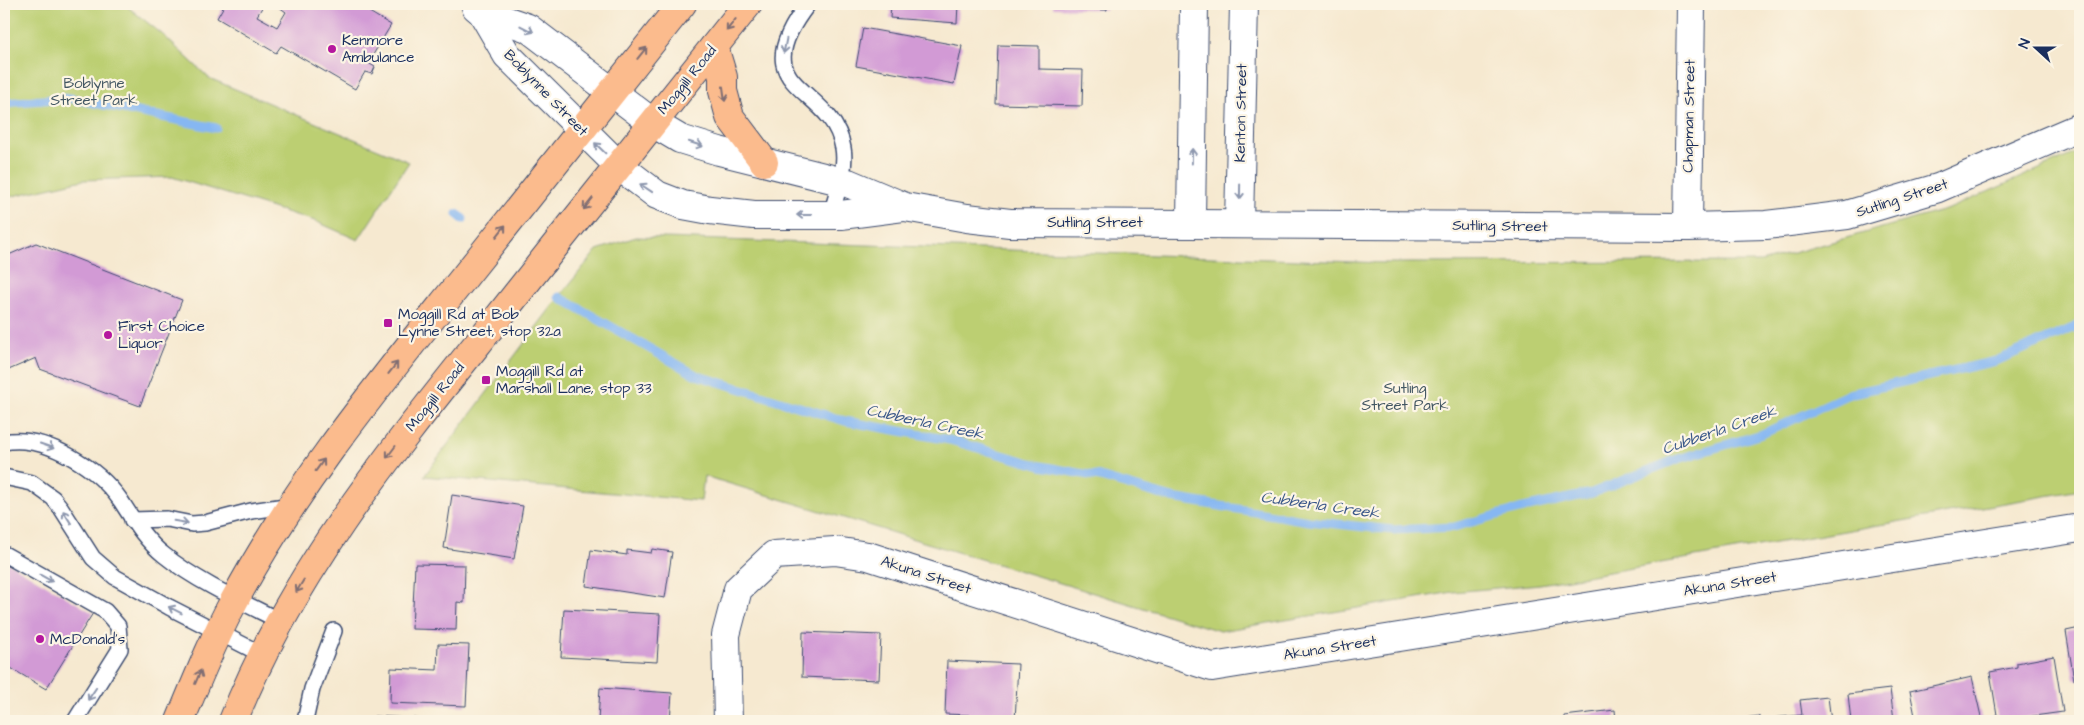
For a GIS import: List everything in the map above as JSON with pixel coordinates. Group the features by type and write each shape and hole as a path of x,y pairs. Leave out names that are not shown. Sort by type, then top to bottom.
{"main road":[{"path":"180,721 218,633 235,599 292,506 363,406 580,130 682,4"},
{"name":"Moggill Road","path":"233,721 280,621 331,536 388,457 748,4"},
{"path":"714,47 723,77 723,91 730,117 764,162"}],"street":[{"path":"1191,222 1194,4"},
{"name":"Kenton Street","path":"1239,223 1244,4"},
{"name":"Chapman Street","path":"1688,227 1687,188 1691,4"},
{"name":"Boblynne Street","path":"486,7 528,28 612,92"},
{"name":"Boblynne Street","path":"486,7 507,55 618,166"},
{"name":"Sutling Street","path":"612,92 653,123 680,139 719,151 839,180 904,207 967,218 1010,222 1688,227 1766,225 1847,215 1938,188 2080,127"},
{"name":"Sutling Street","path":"618,166 657,195 683,205 710,210 754,215 831,215 904,207"},
{"name":"Akuna Street","path":"728,721 726,635 738,589 774,555 835,551 868,556 1212,667 2080,528"}],"lane":[{"path":"808,4 789,31 785,45 784,64 792,81 827,115 840,136 844,157 831,215"},
{"path":"4,442 20,440 42,444 76,460 109,487 132,520 154,547 164,555 235,599 280,621"},
{"path":"4,477 32,483 53,498 93,558 115,577 218,633 263,655"},
{"path":"132,520 167,519 180,522 205,523 251,511 292,506"},
{"path":"4,554 105,611 118,626 120,649 75,721"},
{"path":"305,721 312,689 334,632"}],"green space":[{"name":"Boblynne Street Park","path":"4,4 124,4 162,34 209,78 409,162 358,240 315,221 172,177 83,180 4,198"},
{"name":"Sutling Street Park","path":"2080,151 2080,490 1540,584 1453,592 1220,631 704,476 701,501 424,476 559,297 597,250 636,237 1385,263 1761,262 1949,209"}],"building":[{"name":"Kenmore Ambulance","path":"225,4 264,4 257,16 277,27 286,12 275,4 356,4 391,25 368,63 375,67 372,74 365,72 355,89 281,46 276,53 217,18"},
{"path":"891,4 958,4 957,23 890,18"},
{"path":"1053,4 1107,4 1107,10 1053,8"},
{"path":"863,28 962,46 954,84 856,66"},
{"path":"998,45 1039,46 1039,69 1083,70 1082,106 996,104"},
{"path":"36,243 182,300 140,406 40,369 36,358 4,372 4,257"},
{"path":"452,495 523,506 514,559 444,548"},
{"path":"652,549 672,552 665,598 586,586 591,550 627,555 627,550 651,553"},
{"name":"McDonald's","path":"4,560 93,613 46,689 4,664"},
{"path":"415,564 465,565 464,603 457,602 456,630 412,629"},
{"path":"564,609 660,614 657,662 561,657"},
{"path":"2080,628 2080,679 2074,680 2066,631"},
{"path":"803,632 881,635 879,680 802,677"},
{"path":"438,644 469,645 466,706 390,703 391,668 437,670"},
{"path":"2054,656 2063,712 1998,721 1990,672 2017,667 2017,663"},
{"path":"947,661 1018,664 1015,721 970,721 970,715 945,714"},
{"path":"1972,677 1982,721 1916,721 1910,691"},
{"path":"600,688 672,693 670,721 598,721"},
{"path":"1890,689 1894,721 1851,721 1848,694"},
{"path":"1828,697 1831,721 1770,721 1770,718 1802,715 1800,700"},
{"path":"1615,710 1616,721 1564,721 1564,716"},
{"path":"374,716 445,720 445,721 374,721"},
{"path":"1759,716 1759,721 1728,721 1728,720"}],"waterway":[{"name":"Cubberla Creek","path":"4,103 69,98 216,128"},
{"name":"Cubberla Creek","path":"457,214 463,219"},
{"name":"Cubberla Creek","path":"559,297 696,375 845,421 950,440 1041,466 1100,477 1172,498 1309,521 1393,530 1454,527 1519,509 1592,493 1675,460 1762,434 1849,394 1996,361 2080,325"}],"place":[{"name":"Kenmore Ambulance","path":"332,49"},
{"name":"Moggill Rd at Bob Lynne Street, stop 32a","path":"388,323"},
{"name":"First Choice Liquor","path":"108,335"},
{"name":"Moggill Rd at Marshall Lane, stop 33","path":"486,380"},
{"name":"McDonald's","path":"40,639"}]}
